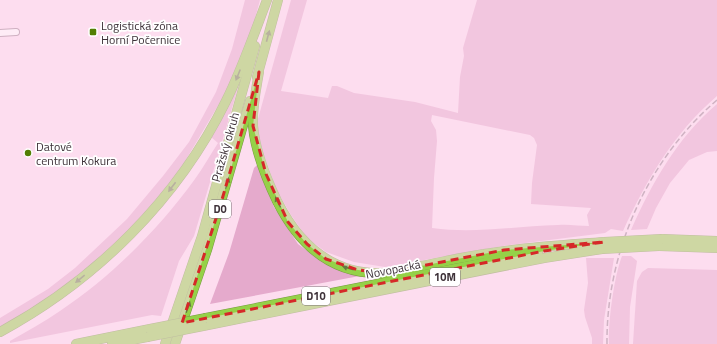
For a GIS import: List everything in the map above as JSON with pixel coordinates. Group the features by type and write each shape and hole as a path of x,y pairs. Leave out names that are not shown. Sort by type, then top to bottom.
{"highway":[{"name":"Pražský okruh","path":"165,344 202,236 267,0"},
{"path":"0,332 50,301 96,266 135,230 167,193 199,149 226,102 237,78 267,0"},
{"name":"Pražský okruh","path":"174,344 209,244 259,72 278,0"},
{"path":"259,72 254,105 253,126 258,150 266,174 274,196 292,226 307,244 326,259 347,268 385,273 504,250 603,246"},
{"name":"Novopacká","path":"76,344 149,333 544,251 661,242 717,241"},
{"name":"Novopacká","path":"661,242 717,248"},
{"name":"Novopacká","path":"113,344 149,333"}],"street":[{"path":"0,33 16,32"}],"highlighted area":[{"path":"259,72 253,126 266,174 288,222 307,244 326,259 358,270 385,273 504,250 604,242 544,251 182,323 221,203"}],"shaded area":[{"path":"245,0 260,0 253,26 232,82 184,163 162,193 124,235 85,270 34,308 0,328 0,318 48,289 75,268 127,219 189,142 216,92 232,49"},
{"path":"291,0 307,0 281,91 328,98 332,86 337,86 354,93 415,102 458,113 460,77 464,56 463,48 477,0 717,0 717,96 687,126 662,158 623,231 611,229 605,233 503,246 385,267 354,262 326,252 307,238 277,191 262,150 256,126","holes":["432,115 530,135 534,138 537,145 531,204 591,208 587,215 589,226 562,225 464,230 432,228 437,141 436,130 431,121"]},
{"path":"240,81 194,236 179,261 161,316 152,315 10,343 10,341 60,311 98,283 133,251 166,216 195,179 218,143 211,137"},
{"path":"717,104 717,151 707,152 689,160 670,183 656,208 647,229 631,230 657,178 667,162 690,131"},
{"path":"257,165 274,207 298,244 317,258 365,275 210,304 229,253 254,168"},
{"path":"622,256 631,256 637,261 630,307 629,344 609,344 609,324 612,300 616,276"},
{"path":"586,258 614,258 604,320 603,344 592,344 592,338 585,317 584,310 588,283"},
{"path":"648,268 717,270 717,344 633,344 637,281 642,272"}],"railway":[{"path":"607,344 609,310 614,276 623,243 635,210 651,180 670,151 692,124 717,100"}],"place":[{"name":"Logistická zóna Horní Počernice","path":"93,32"},
{"name":"Datové centrum Kokura","path":"28,153"}]}
